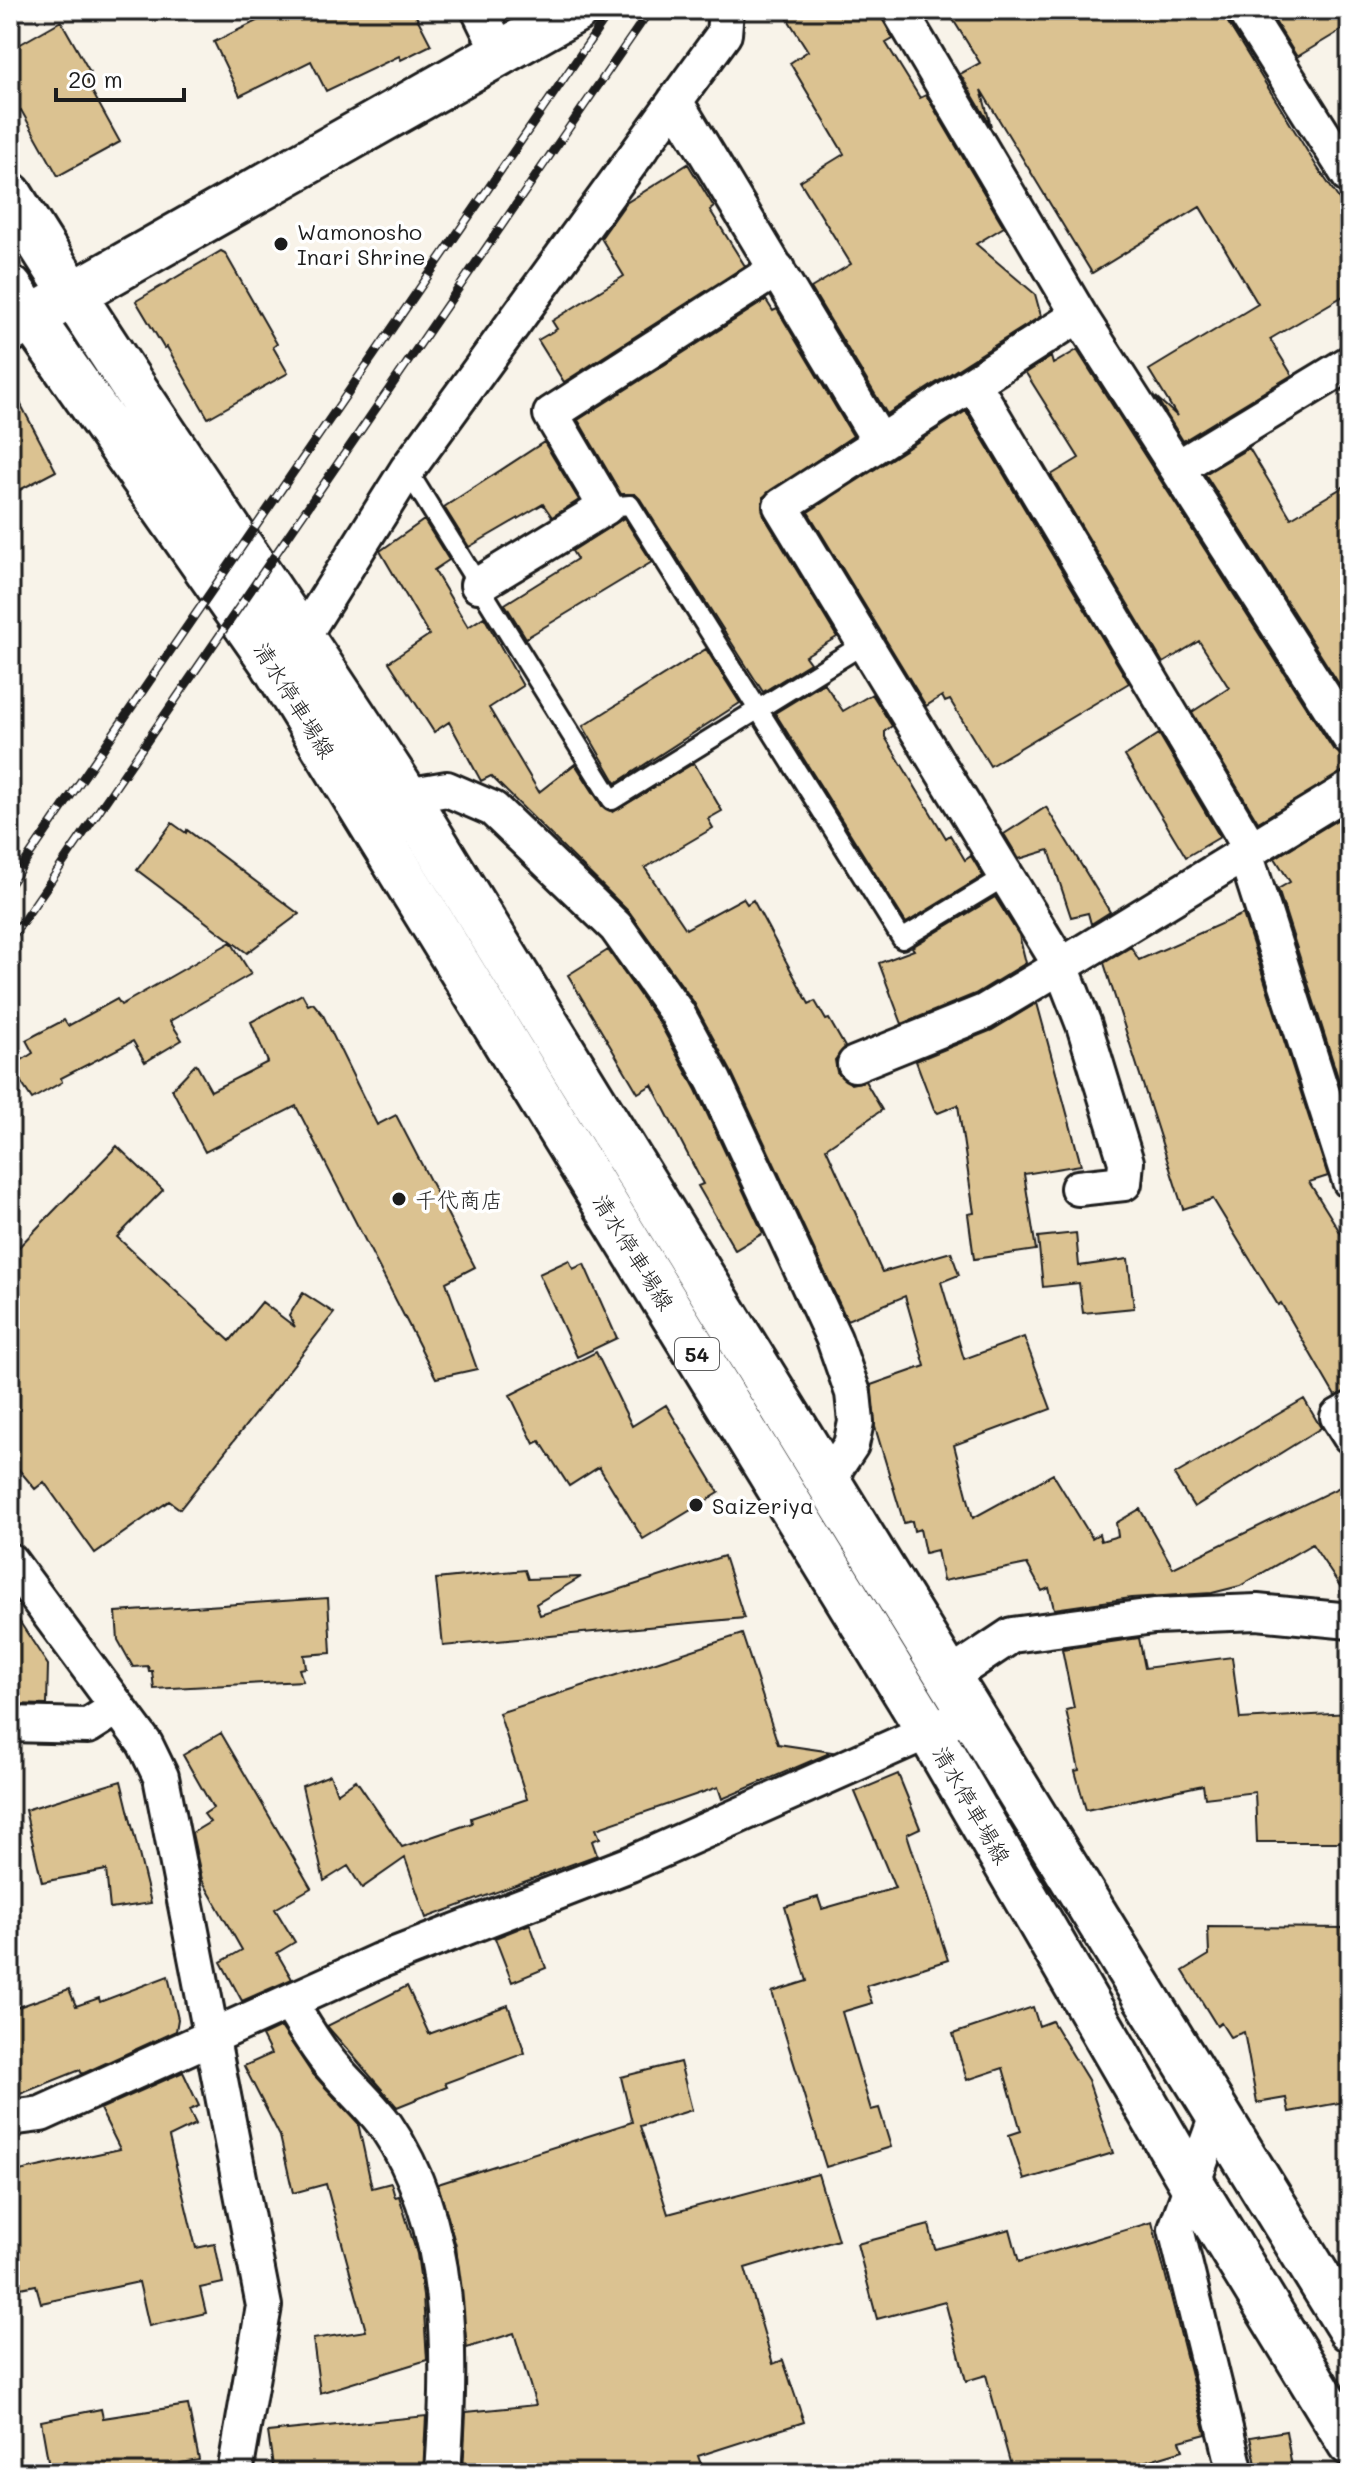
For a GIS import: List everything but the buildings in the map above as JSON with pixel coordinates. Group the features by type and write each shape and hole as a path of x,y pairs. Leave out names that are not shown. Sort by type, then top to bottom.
{"main road":[{"path":"16,313 73,297 576,10"},
{"name":"清水停車場線","path":"10,195 73,297 303,636 406,796 829,1478 1350,2329"},
{"name":"清水停車場線","path":"16,313 272,662 929,1731 1192,2184 1350,2443"}],"street":[{"path":"479,10 500,53"},
{"path":"303,636 407,470 724,34 726,10"},
{"path":"899,10 1079,315 1350,738"},
{"path":"1244,10 1350,177"},
{"path":"675,101 880,442"},
{"path":"478,585 606,507 551,414 777,269"},
{"path":"1078,1188 1124,1183 1126,1162 1084,1025 1061,966 781,506 1079,315"},
{"path":"1177,468 1350,363"},
{"path":"973,383 1248,851 1350,1181"},
{"path":"406,796 447,789 493,809 616,927 677,1013 714,1081 834,1339 853,1393 856,1422 851,1445 829,1478"},
{"path":"855,1064 984,1012 1350,789"},
{"path":"1350,1410 1338,1417 1350,1436"},
{"path":"10,1561 145,1744 161,1777 264,2306 235,2473"},
{"path":"10,2118 41,2114 379,1961 630,1864 929,1731 1012,1635 1169,1615 1257,1612 1350,1621"},
{"path":"10,1724 88,1726 118,1707"},
{"path":"289,2002 330,2064 385,2126 415,2180 442,2274 448,2326 443,2473"},
{"path":"1218,2113 1176,2229 1236,2473"}],"lane":[{"path":"407,470 612,800 865,643"},
{"path":"606,507 630,505 902,939 1006,876"}],"railway":[{"path":"10,884 611,10"},
{"path":"10,940 650,10"}],"place":[{"name":"Wamonosho Inari Shrine","path":"281,244"},
{"name":"千代商店","path":"399,1199"},
{"name":"Saizeriya","path":"696,1505"}]}
